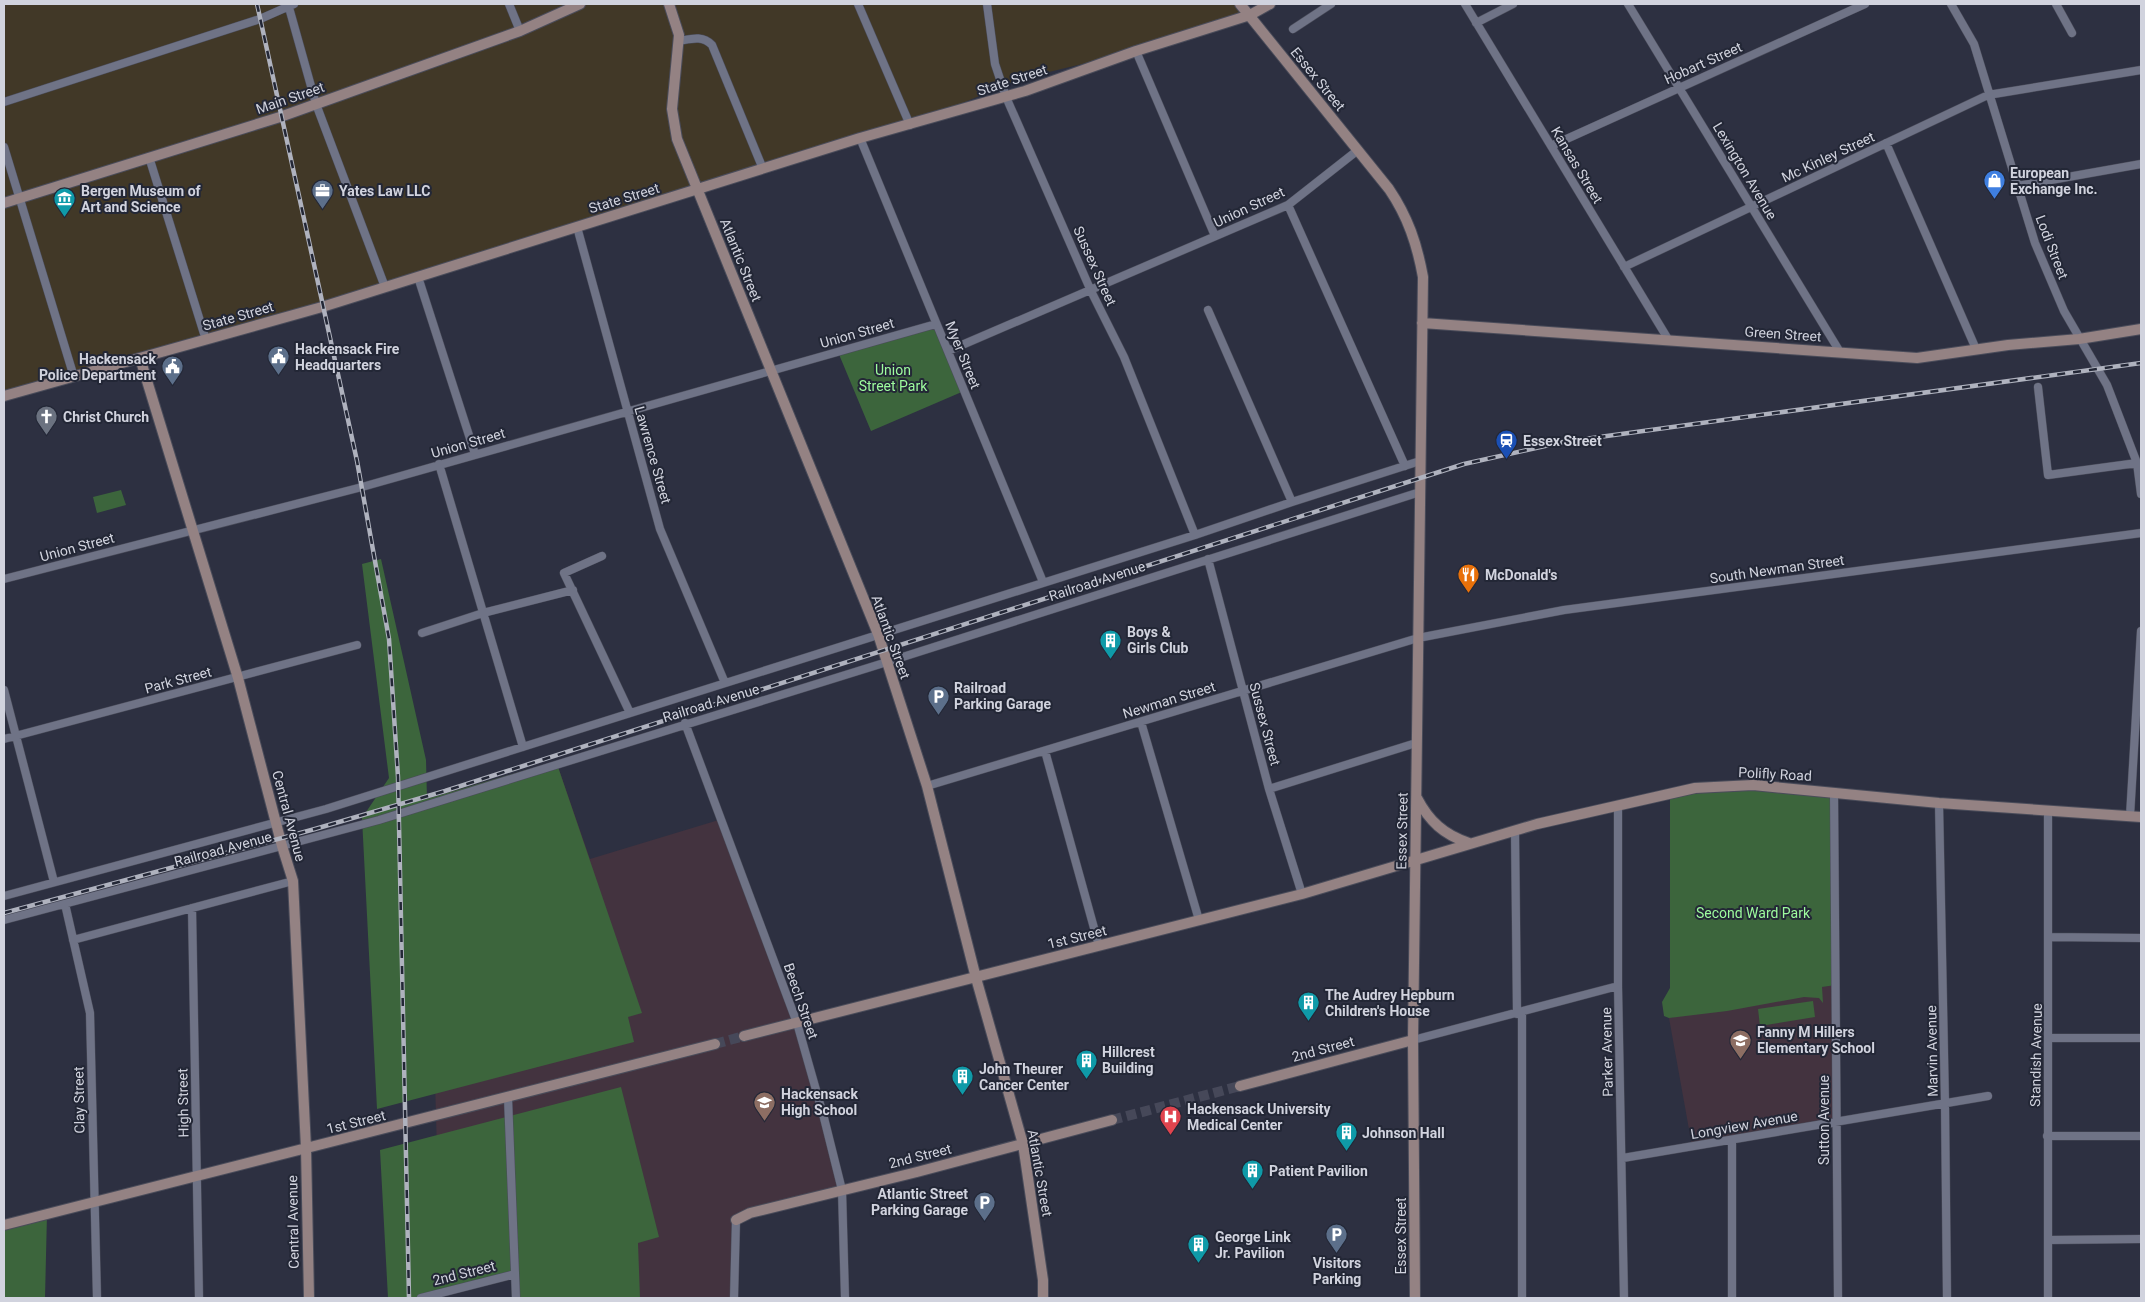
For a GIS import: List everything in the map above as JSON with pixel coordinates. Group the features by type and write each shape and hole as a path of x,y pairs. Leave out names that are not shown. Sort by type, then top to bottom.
{"street":[{"path":"4,102 260,19 290,4 316,104 386,287"},
{"path":"509,4 520,31"},
{"name":"Main Street","path":"4,203 316,104 520,31 580,4"},
{"name":"Atlantic Street","path":"669,4 678,29 679,41 673,93 674,124 678,139 770,371 878,634 927,786 976,978 1024,1144 1043,1280 1043,1298"},
{"path":"858,4 910,125"},
{"name":"Sussex Street","path":"987,4 996,64 1006,96 1091,291 1124,357 1195,535"},
{"name":"Essex Street","path":"1240,4 1390,189 1400,205 1415,240 1423,277 1413,1040 1415,1298"},
{"name":"State Street","path":"4,396 206,340 386,287 860,138 1006,96 1136,51 1250,15 1270,4"},
{"path":"1293,30 1331,4"},
{"name":"Kansas Street","path":"1465,4 1668,339"},
{"path":"1476,23 1513,4"},
{"name":"Lexington Avenue","path":"1628,4 1840,352"},
{"name":"Hobart Street","path":"1551,146 1865,4"},
{"name":"Lodi Street","path":"1951,4 1974,44 1988,95 2035,243 2064,311 2107,385 2137,463 2141,494"},
{"path":"2056,4 2072,33"},
{"path":"679,41 701,38 707,40 712,45 763,169"},
{"path":"1136,51 1215,236"},
{"name":"Mc Kinley Street","path":"1624,267 1988,95 2141,70"},
{"name":"Myer Street","path":"860,138 1043,582"},
{"path":"1886,143 1976,349"},
{"path":"4,147 74,377"},
{"name":"Union Street","path":"948,351 1288,205 1358,150"},
{"path":"149,157 206,340"},
{"path":"2017,186 2141,164"},
{"path":"1288,205 1405,466"},
{"name":"Lawrence Street","path":"577,227 660,529 725,683"},
{"path":"418,277 475,454"},
{"path":"1208,310 1292,502"},
{"name":"Green Street","path":"1422,323 1917,358 2141,329"},
{"name":"Union Street","path":"4,579 362,487 936,324"},
{"name":"Central Avenue","path":"140,358 238,678 293,881 306,1148 309,1298"},
{"path":"2038,387 2048,475 2137,463"},
{"name":"Railroad Avenue","path":"4,896 326,810 1195,535 1420,461"},
{"path":"439,464 523,747"},
{"name":"Railroad Avenue","path":"4,920 379,820 887,662 1420,492"},
{"name":"South Newman Street","path":"1418,638 1564,610 2141,533"},
{"path":"602,556 564,573 630,713"},
{"name":"Sussex Street","path":"1208,559 1269,789 1302,894"},
{"path":"422,633 483,613 573,590"},
{"path":"2130,816 2141,657 2141,631"},
{"name":"Newman Street","path":"927,786 1418,638"},
{"name":"Park Street","path":"4,739 358,645"},
{"path":"4,690 54,882"},
{"path":"1141,722 1199,920"},
{"name":"Beech Street","path":"685,724 797,1023 824,1118 842,1190 845,1298"},
{"path":"1269,789 1416,743"},
{"path":"1045,751 1099,946"},
{"name":"Polifly Road","path":"1415,859 1515,830 1666,793 1724,786 1753,785 1939,803 2141,817"},
{"name":"Sutton Avenue","path":"1834,792 1838,1298"},
{"path":"1416,797 1436,827 1446,834 1468,843"},
{"name":"Marvin Avenue","path":"1939,803 1947,1298"},
{"name":"Parker Avenue","path":"1618,805 1618,986 1623,1158 1624,1298"},
{"name":"Standish Avenue","path":"2048,811 2048,1298"},
{"path":"1515,830 1522,1298"},
{"name":"1st Street","path":"744,1036 1302,894 1415,859"},
{"path":"73,940 293,881"},
{"name":"Clay Street","path":"65,904 90,1013 97,1298"},
{"name":"High Street","path":"192,908 199,1298"},
{"path":"2049,938 2141,938"},
{"path":"1413,1040 1618,986"},
{"path":"2049,1038 2141,1038"},
{"name":"2nd Street","path":"1240,1086 1413,1040"},
{"name":"1st Street","path":"4,1225 715,1044"},
{"name":"Longview Avenue","path":"1623,1158 1988,1096"},
{"path":"508,1098 516,1298"},
{"name":"2nd Street","path":"736,1220 750,1213 1112,1120"},
{"path":"2047,1136 2141,1136"},
{"path":"1732,1140 1732,1298"},
{"path":"734,1298 736,1220"},
{"path":"2049,1240 2141,1239"},
{"name":"2nd Street","path":"421,1298 515,1274"}],"shaded area":[{"path":"4,4 1240,4 1250,15 1136,51 1020,79 910,125 385,287 4,396"},
{"path":"556,761 590,859 722,819 797,1023 842,1190 735,1218 734,1298 516,1298 515,1275 441,1292 427,799"},
{"path":"1836,985 1837,1122 1692,1146 1669,1018 1788,991"}],"green space":[{"name":"Union Street Park","path":"936,324 964,391 871,431 838,352"},
{"path":"121,490 126,505 97,513 93,497"},
{"path":"381,559 426,760 427,799 556,761 642,1013 628,1017 634,1042 377,1109 362,818 389,778 362,564"},
{"name":"Second Ward Park","path":"1695,788 1834,792 1836,985 1822,987 1823,1003 1819,998 1804,997 1727,1011 1669,1018 1664,1016 1662,1002 1670,988 1670,793"},
{"path":"1813,1001 1815,1017 1760,1026 1758,1009"},
{"path":"621,1087 659,1237 638,1243 640,1298 512,1298 511,1274 441,1292 441,1298 388,1298 380,1150"},
{"path":"47,1214 45,1298 4,1298 4,1223"}],"tunnel":[{"path":"715,1044 744,1036"},
{"path":"1112,1120 1240,1086"}],"railway":[{"path":"257,4 357,461 389,639 398,777 409,1298"},
{"path":"4,913 315,829 445,791 1464,464 1563,442 2141,363"}],"place":[{"name":"European Exchange Inc.","path":"1994,200"},
{"name":"Yates Law LLC","path":"323,210"},
{"name":"Bergen Museum of Art and Science","path":"65,218"},
{"name":"Hackensack Fire Headquarters","path":"279,376"},
{"name":"Hackensack Police Department","path":"172,386"},
{"name":"Christ Church","path":"47,436"},
{"name":"Essex Street","path":"1507,460"},
{"name":"McDonald's","path":"1469,594"},
{"name":"Boys & Girls Club","path":"1111,659"},
{"name":"Railroad Parking Garage","path":"938,715"},
{"name":"The Audrey Hepburn Children's House","path":"1309,1022"},
{"name":"Fanny M Hillers Elementary School","path":"1741,1059"},
{"name":"Hillcrest Building","path":"1086,1079"},
{"name":"John Theurer Cancer Center","path":"963,1096"},
{"name":"Hackensack High School","path":"765,1121"},
{"name":"Hackensack University Medical Center","path":"1171,1136"},
{"name":"Johnson Hall","path":"1346,1152"},
{"name":"Patient Pavilion","path":"1253,1190"},
{"name":"Atlantic Street Parking Garage","path":"984,1221"},
{"name":"Visitors Parking","path":"1337,1254"},
{"name":"George Link Jr. Pavilion","path":"1199,1264"}]}
